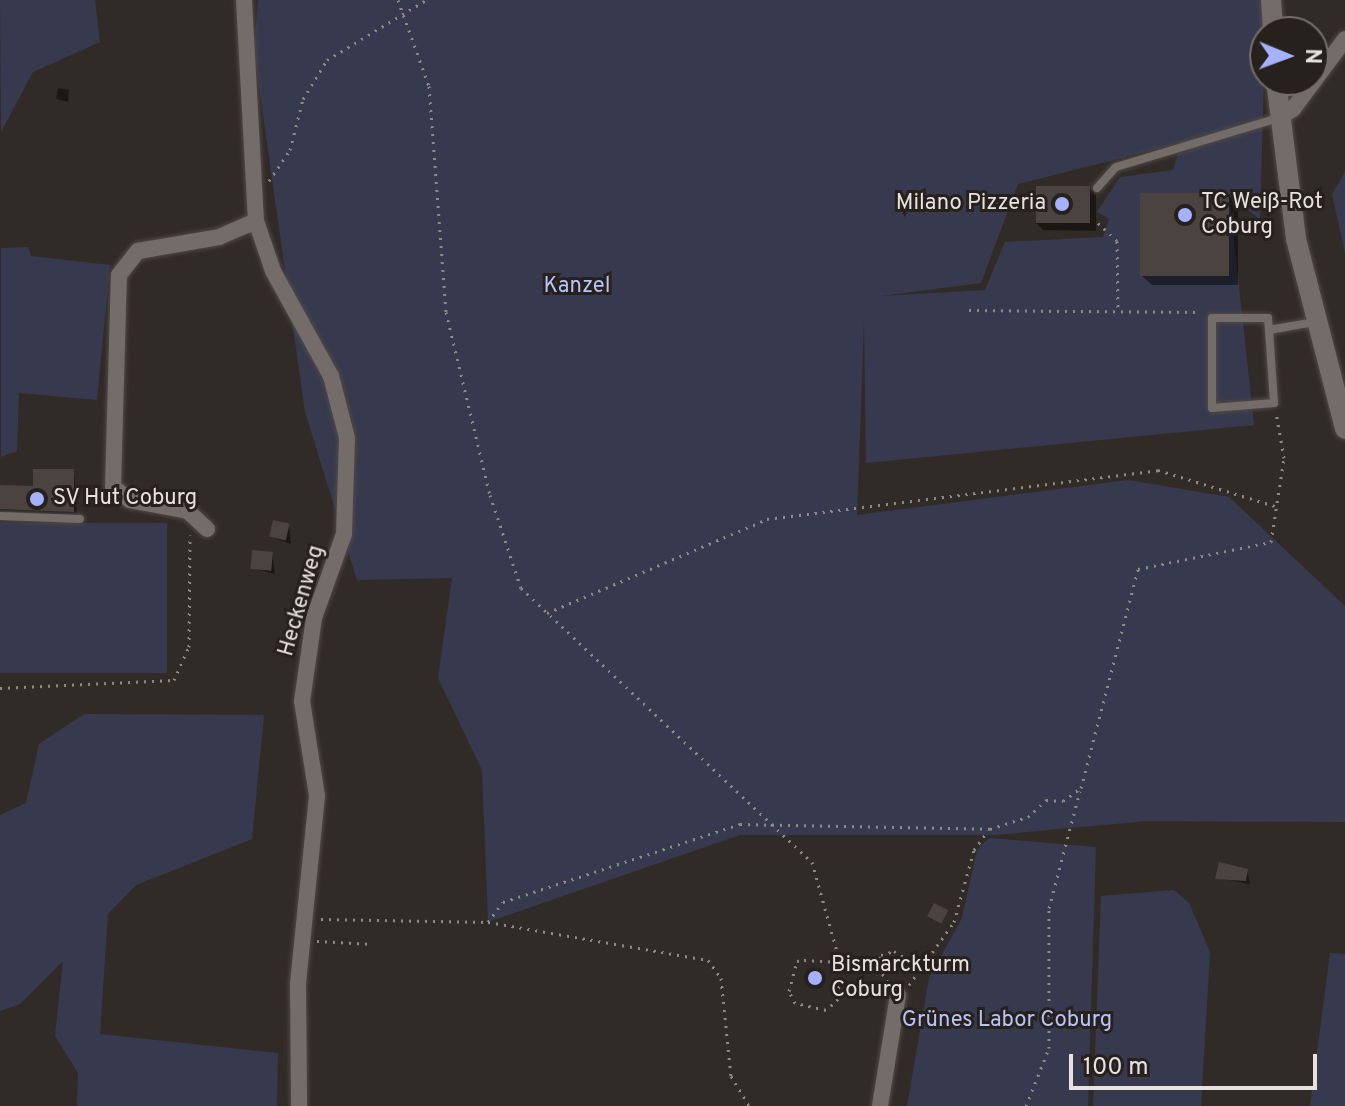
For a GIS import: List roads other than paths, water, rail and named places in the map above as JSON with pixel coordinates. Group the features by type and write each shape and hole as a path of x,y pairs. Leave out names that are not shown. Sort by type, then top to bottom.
{"street":[{"name":"Heckenweg","path":"244,0 256,221 273,271 331,376 347,438 344,534 314,618 302,701 317,796 301,939 299,1106"},
{"path":"1279,118 1293,109 1345,39"},
{"path":"1277,96 1316,322 1345,429"},
{"path":"207,529 188,511 130,500 113,487 119,275 138,251 219,237 256,221"},
{"path":"880,1106 898,995"}],"lane":[{"path":"1097,188 1116,167 1279,118"},
{"path":"1212,318 1268,318 1269,330 1274,403 1212,408 1212,318"},
{"path":"1269,330 1316,322"},
{"path":"0,516 80,519"}],"place":[{"name":"Milano Pizzeria","path":"1062,204"},
{"name":"TC Weiß-Rot Coburg","path":"1185,215"},
{"name":"SV Hut Coburg","path":"37,499"},
{"name":"Bismarckturm Coburg","path":"815,978"}],"park label":[{"name":"Kanzel","path":"577,287"},
{"name":"Grünes Labor Coburg","path":"1007,1021"}]}
